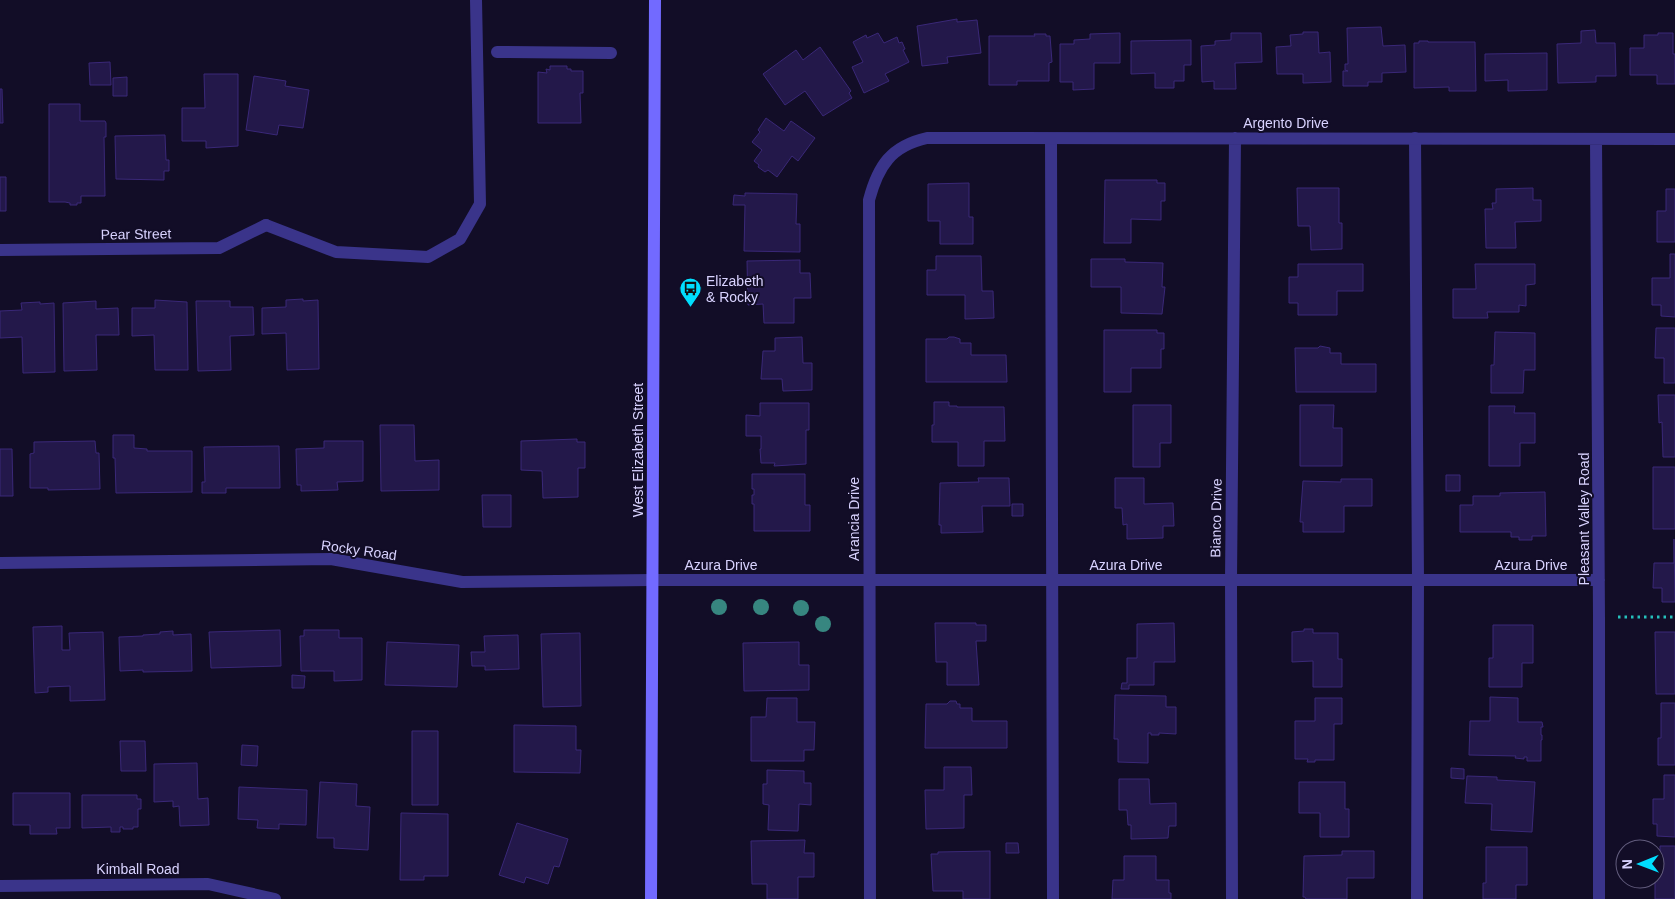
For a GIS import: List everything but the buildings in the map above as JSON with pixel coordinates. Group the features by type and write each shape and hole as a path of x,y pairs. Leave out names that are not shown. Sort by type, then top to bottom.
{"main road":[{"name":"West Elizabeth Street","path":"651,899 655,0"}],"street":[{"name":"Pear Street","path":"0,250 219,248 266,225 336,252 428,257 460,239 480,204 476,0"},
{"path":"497,52 611,53"},
{"name":"Argento Drive","path":"899,149 916,140 927,138 1675,139"},
{"name":"Bianco Drive","path":"1232,899 1231,580 1235,138"},
{"path":"1416,138 1417,899"},
{"path":"1051,139 1053,899"},
{"name":"Pleasant Valley Road","path":"1596,139 1599,899"},
{"name":"Arancia Drive","path":"870,899 869,200 874,178 885,161 899,149"},
{"name":"Rocky Road","path":"0,564 331,559 462,582 653,580"},
{"name":"Azura Drive","path":"653,580 1599,580"},
{"name":"Kimball Road","path":"0,886 208,884 275,899"}],"path":[{"path":"1599,617 1675,616"}],"place":[{"name":"Elizabeth & Rocky","path":"690,308"}]}
